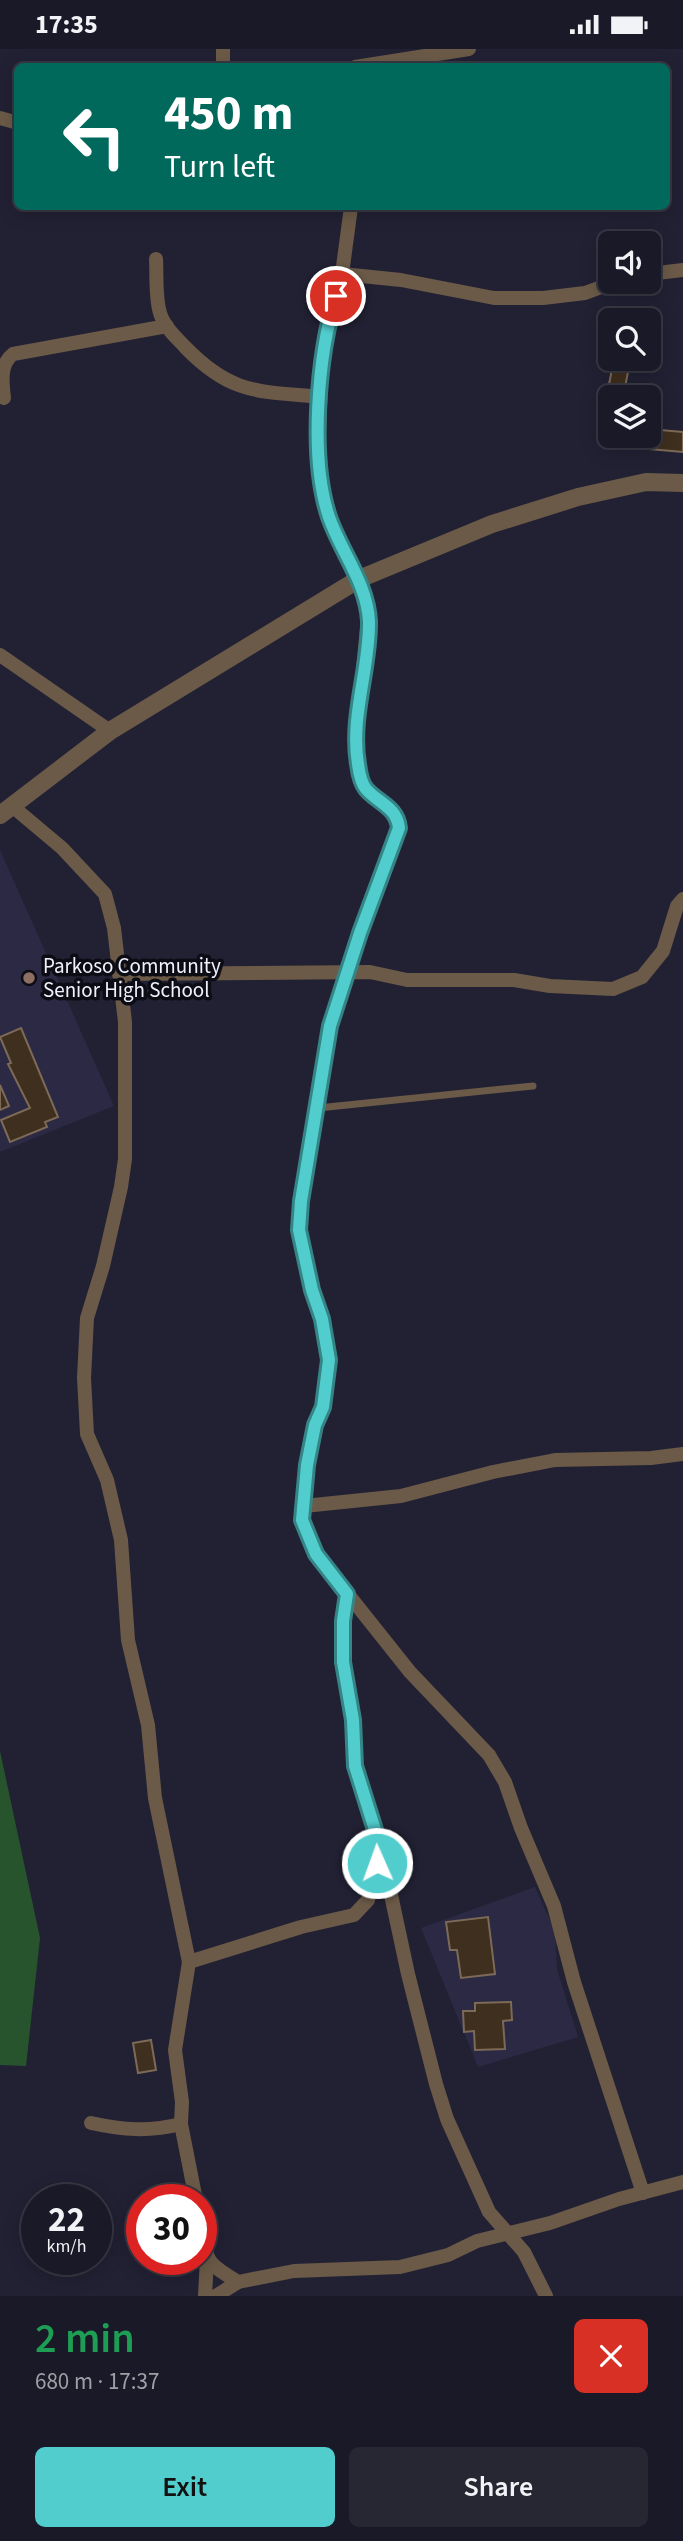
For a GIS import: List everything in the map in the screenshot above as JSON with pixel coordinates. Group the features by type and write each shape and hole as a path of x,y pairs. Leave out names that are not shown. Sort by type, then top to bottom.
{"street":[{"path":"381,63 469,49"},
{"path":"351,210 342,274 324,348 320,397 320,478 329,517 359,579 369,622 357,732 357,763 363,785 394,811 399,828 346,971 330,1026 309,1149 299,1230 312,1290 322,1319 329,1360 323,1407 315,1425 307,1465 302,1520 316,1554 410,1672 489,1755 505,1782 554,1906 578,1993 643,2193"},
{"path":"156,259 159,310 167,326 198,360 234,385 267,392 320,397"},
{"path":"661,273 683,270"},
{"path":"342,274 401,280 494,298 543,298 585,293 598,288"},
{"path":"4,398 2,365 13,354 167,326"},
{"path":"193,2184 181,2124 182,2102 175,2050 189,1962 155,1798 148,1725 128,1640 121,1540 107,1480 87,1434 84,1378 87,1318 103,1266 125,1159 125,1022 114,928 105,894 62,848 6,810 110,731 359,579 492,524 578,496 646,482 683,483"},
{"path":"0,655 110,731"},
{"path":"120,974 346,971 370,972 407,980 514,980 550,986 613,989 642,977 663,951 677,907 683,899"},
{"path":"303,1506 401,1496 493,1472 555,1460 651,1458 683,1454"},
{"path":"347,1594 343,1621 343,1662 353,1720 355,1766 381,1849 398,1935 436,2084 447,2119 480,2195 489,2212 524,2252 546,2296"},
{"path":"189,1962 301,1927 354,1915 368,1900 381,1849"},
{"path":"91,2123 127,2130 157,2130 181,2124"},
{"path":"216,2296 238,2283 294,2271 400,2267 448,2255 477,2241 550,2223 584,2209 682,2185"},
{"path":"217,2269 238,2283"},
{"path":"205,2296 206,2275"}],"lane":[{"path":"318,1108 533,1086"}],"shaded area":[{"name":"Parkoso Community Senior High School","path":"0,850 114,1106 0,1152"},
{"path":"535,1887 555,1931 557,1969 578,2037 478,2067 421,1928"}],"green space":[{"path":"0,1751 40,1938 26,2066 0,2065"}],"building":[{"path":"612,371 628,372 625,385 609,385"},
{"path":"661,430 683,432 683,452 638,448 661,448"},
{"path":"21,1028 58,1117 45,1122 47,1127 10,1142 1,1120 30,1108 8,1064 11,1063 0,1037"},
{"path":"0,1085 9,1106 0,1110"},
{"path":"488,1917 495,1974 461,1978 457,1950 450,1950 446,1922"},
{"path":"511,2002 512,2020 503,2021 505,2049 475,2050 474,2031 464,2032 463,2011 475,2011 475,2003"},
{"path":"151,2040 156,2070 138,2073 133,2043"}],"place":[{"name":"Parkoso Community Senior High School","path":"29,978"}],"route":[{"path":"336,296 323,359 318,459 320,478 329,517 359,579 369,622 357,732 357,763 366,790 394,811 399,828 346,971 330,1026 301,1201 299,1230 312,1290 322,1319 329,1360 323,1407 315,1425 307,1465 302,1520 316,1554 347,1594 343,1621 343,1662 353,1720 355,1766 381,1849 377,1863"}]}
